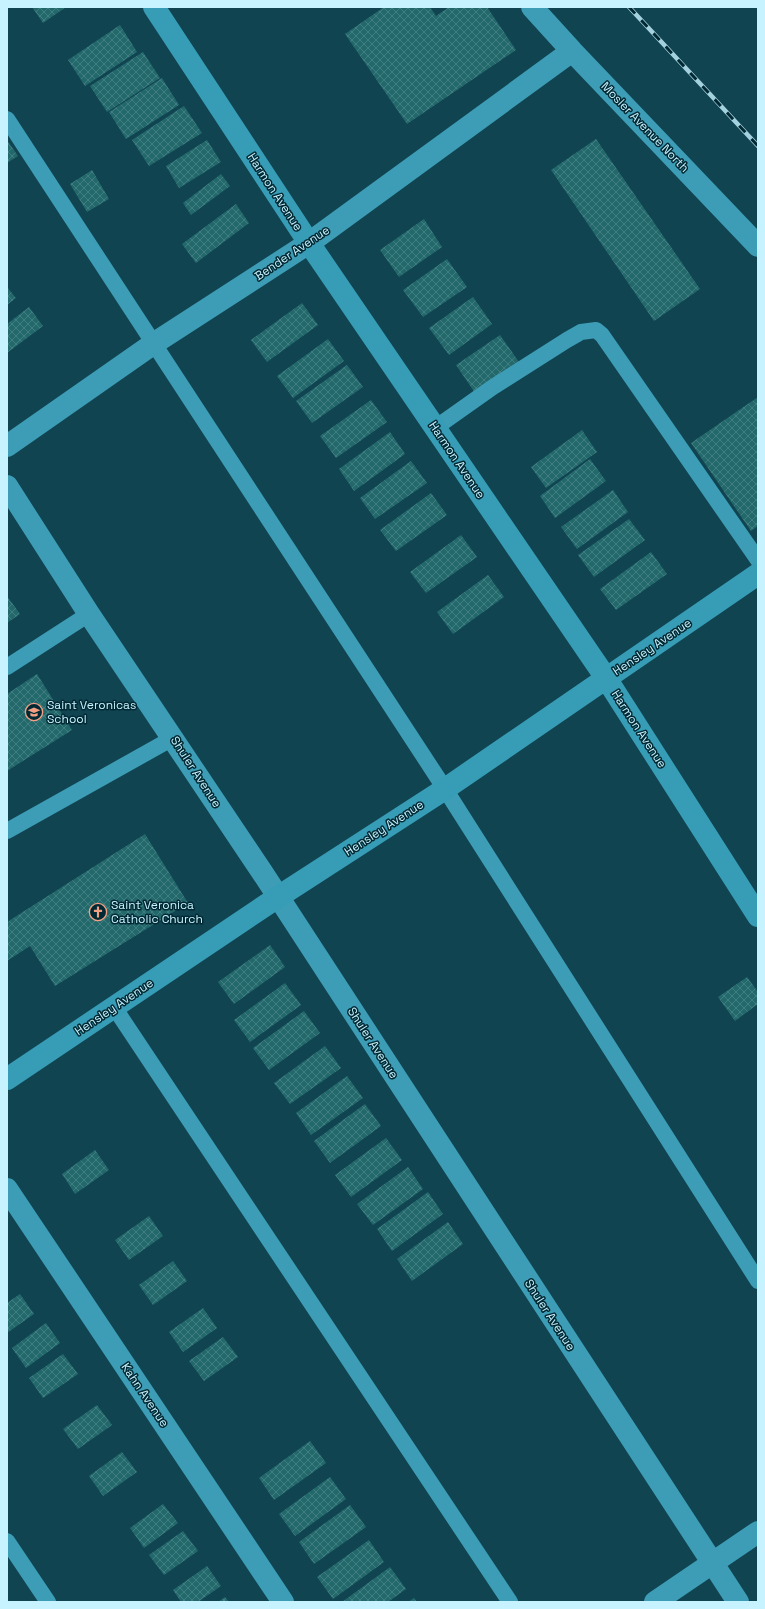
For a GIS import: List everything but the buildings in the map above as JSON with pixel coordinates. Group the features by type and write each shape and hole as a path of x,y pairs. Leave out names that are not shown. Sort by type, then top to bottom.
{"street":[{"name":"Harmon Avenue","path":"154,7 309,243 606,678 758,916"},
{"name":"Mosler Avenue North","path":"532,7 758,246"},
{"name":"Bender Avenue","path":"7,446 153,344 309,243 572,51"},
{"name":"Shuler Avenue","path":"7,486 89,614 278,897 738,1602"},
{"name":"Hensley Avenue","path":"7,1079 278,897 445,789 758,574"},
{"name":"Kahn Avenue","path":"7,1189 283,1602"},
{"path":"655,1602 758,1532"}],"lane":[{"path":"7,119 445,789 758,1281"},
{"path":"435,428 493,387 567,340 581,332 596,330 602,335 758,560"},
{"path":"7,667 89,614"},
{"path":"7,831 173,738"},
{"path":"114,1007 510,1602"},
{"path":"7,1541 48,1602"}],"railway":[{"path":"629,7 758,146"}],"place":[{"name":"Saint Veronicas School","path":"34,712"},
{"name":"Saint Veronica Catholic Church","path":"98,912"}]}
